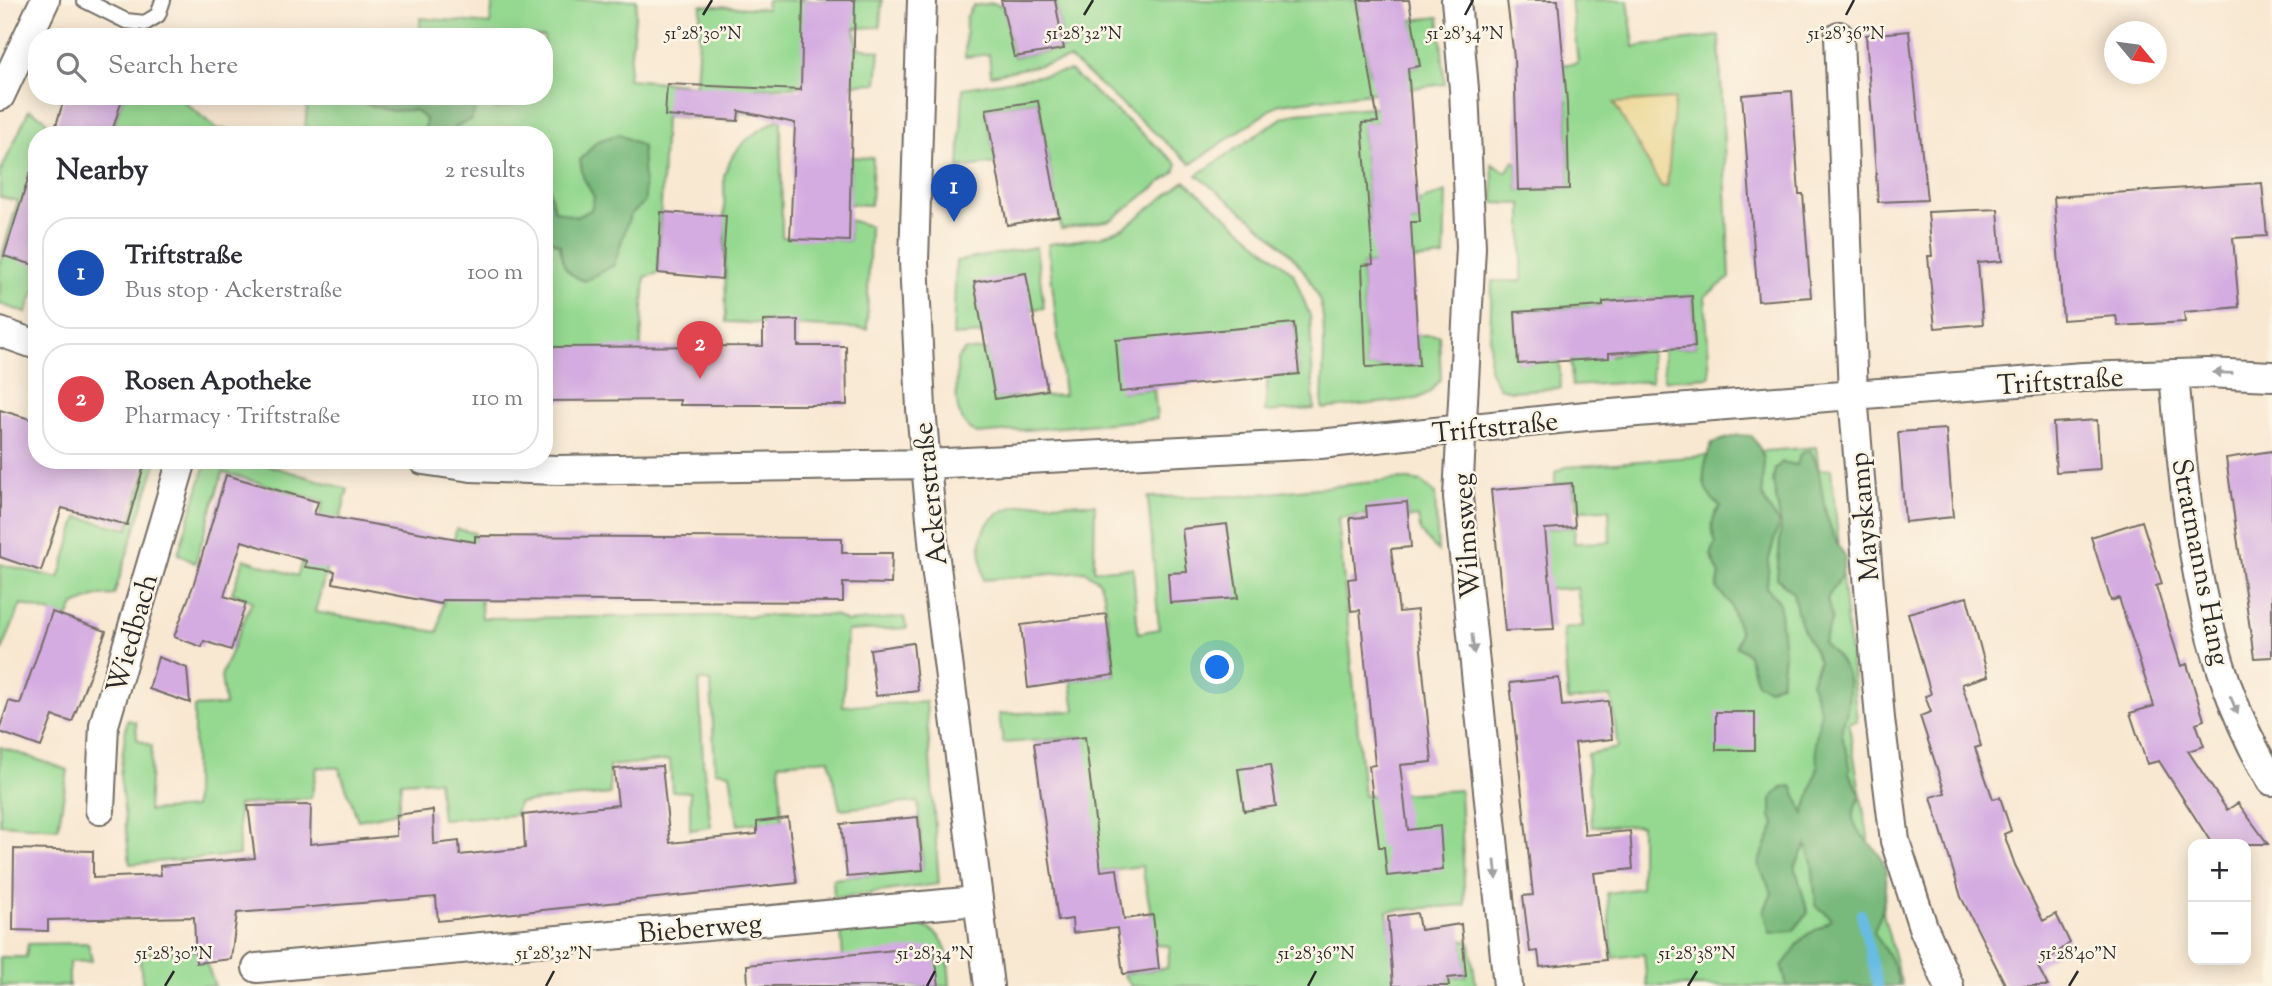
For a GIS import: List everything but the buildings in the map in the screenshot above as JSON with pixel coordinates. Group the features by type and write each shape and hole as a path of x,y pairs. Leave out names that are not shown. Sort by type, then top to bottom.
{"street":[{"path":"32,28 45,0"},
{"name":"Ackerstraße","path":"922,0 914,261 927,464 976,901 989,986"},
{"name":"Wilmsweg","path":"1456,0 1465,89 1471,247 1458,498 1508,986"},
{"path":"0,96 28,36"},
{"name":"Mayskamp","path":"1839,36 1853,395 1880,719 1895,841 1923,927 1950,986"},
{"path":"0,332 28,342"},
{"name":"Triftstraße","path":"528,469 927,464 1320,444 1853,395 2174,374 2272,376"},
{"name":"Stratmanns Hang","path":"2174,374 2182,462 2209,623 2225,684 2244,731 2272,781"},
{"name":"Wiedbach","path":"100,810 104,726 179,469"},
{"name":"Bieberweg","path":"257,968 976,901"}],"lane":[{"path":"84,0 126,21 145,23 158,15 163,0"}],"green space":[{"path":"493,0 637,0 628,79 696,85 701,5 766,9 767,0 882,0 880,27 855,28 858,48 880,51 877,83 755,88 753,114 739,112 738,121 665,116 658,273 645,277 640,355 553,354 553,126 305,126 307,105 553,105 553,28 420,28 420,18 490,24"},
{"path":"1055,0 1358,0 1370,74 1419,66 1412,20 1439,17 1445,84 1279,104 1191,164 1070,59 991,75 989,54 965,57 966,18 973,6 993,3 1003,6 1014,57 1064,49"},
{"path":"1571,0 1628,0 1634,47 1719,36 1730,278 1705,296 1710,377 1664,380 1663,349 1695,347 1692,296 1515,312 1518,363 1559,361 1561,388 1511,391 1499,388 1489,369 1492,281 1522,281 1522,204 1494,203 1492,164 1506,172 1514,161 1517,163 1518,190 1569,188 1567,100 1524,100 1519,69 1578,63"},
{"path":"1070,71 1177,164 1176,171 1111,220 1061,229 1038,101 986,109 996,163 959,168 963,88"},
{"path":"120,105 188,105 213,126 114,126"},
{"path":"370,105 477,105 471,120 456,126 425,126 426,120 415,110 392,111"},
{"path":"488,105 513,105 496,109"},
{"path":"1385,106 1380,122 1362,124 1370,225 1419,222 1419,201 1446,192 1444,257 1362,265 1366,367 1418,365 1417,335 1439,335 1441,379 1430,392 1417,399 1322,409 1324,328 1321,306 1313,286 1301,268 1269,233 1197,175 1282,118 1296,113"},
{"path":"29,110 44,118 49,126 28,126 26,313 0,304 0,262 18,201 0,197 0,173"},
{"path":"781,118 782,237 849,241 849,220 870,226 867,329 726,322 724,176 732,157 745,141"},
{"path":"619,134 642,146 645,202 630,215 614,265 585,281 569,272 562,258 560,245 553,242 553,206 554,210 576,217 591,210 594,197 583,177 580,160 597,141"},
{"path":"851,157 873,158 871,205 849,204"},
{"path":"1185,181 1293,273 1310,316 1314,409 1265,412 1268,376 1299,374 1294,323 1120,392 1154,389 1157,419 977,434 968,428 959,411 956,392 957,359 965,350 987,350 996,398 1064,395 1048,244 1100,237 1125,227"},
{"path":"1036,247 1044,308 1032,309 984,334 953,336 956,261"},
{"path":"1651,350 1652,381 1572,386 1571,360"},
{"path":"1738,435 1752,436 1762,452 1762,493 1779,523 1769,559 1767,588 1779,601 1784,653 1781,683 1768,689 1757,683 1747,653 1736,646 1740,632 1729,602 1717,589 1720,575 1711,555 1716,543 1712,524 1721,506 1713,500 1705,486 1706,460 1712,443"},
{"path":"1816,447 1819,470 1831,469 1857,721 1849,722 1852,746 1879,898 1902,986 1647,986 1644,954 1613,958 1607,893 1641,888 1641,825 1592,827 1587,754 1618,748 1611,696 1568,701 1563,629 1583,626 1577,588 1527,590 1536,530 1575,527 1574,543 1610,542 1609,509 1578,510 1572,483 1555,484 1555,472 1566,467"},
{"path":"1810,450 1818,468 1828,521 1845,557 1842,574 1827,599 1832,619 1823,643 1844,666 1849,683 1842,737 1849,761 1849,773 1861,796 1855,807 1854,823 1884,864 1885,894 1874,932 1893,965 1899,986 1787,986 1782,966 1803,938 1825,925 1831,918 1816,905 1812,862 1806,845 1795,866 1808,913 1793,931 1770,933 1764,911 1772,893 1758,864 1775,825 1771,817 1771,799 1783,787 1792,786 1804,814 1818,767 1815,743 1821,712 1811,682 1819,661 1799,620 1793,593 1777,578 1781,526 1773,482 1775,469 1782,462 1797,465 1800,454"},
{"path":"146,469 154,469 114,595 97,596 74,605 68,618 21,604 0,655 0,564 59,578 78,517 128,529"},
{"path":"204,469 280,469 348,489 315,612 438,632 456,529 475,533 482,618 834,615 847,622 904,617 907,628 847,631 843,706 926,702 939,884 834,898 833,879 923,869 918,802 840,809 829,759 779,763 782,819 738,825 730,773 715,771 711,682 699,680 703,762 711,827 690,830 690,792 672,791 670,760 609,766 610,794 518,803 515,815 442,819 438,780 401,782 398,812 358,820 339,768 317,767 311,798 238,805 239,855 130,864 120,775 127,720 136,722 137,739 152,746 148,811 194,808 194,707 225,705 221,676 252,601 232,593 244,559 297,576 324,502 223,472 195,563 178,554"},
{"path":"1401,479 1422,482 1435,494 1438,551 1421,533 1418,517 1408,518 1407,509 1338,518 1364,796 1460,790 1465,905 1387,911 1396,986 1131,986 1123,974 1167,968 1170,946 1157,945 1142,866 1092,872 1085,737 1003,743 999,714 1075,711 1071,681 1115,675 1104,595 1099,581 1085,571 983,580 981,541 987,525 997,515 1028,504 1095,504 1094,570 1133,568 1138,633 1159,629 1148,497 1242,496"},
{"path":"0,747 68,770 58,828 0,824"},
{"path":"906,920 931,930 943,942 948,960 950,986 845,986 841,931"},
{"path":"1462,940 1470,942 1476,986 1449,986 1448,978 1466,976"},
{"path":"88,943 92,961 69,962 69,986 0,986 0,957 26,957 28,944"},
{"path":"195,950 207,965 215,986 143,986 139,953"}],"sand":[{"path":"1675,99 1667,187 1661,186 1614,103"}],"waterway":[{"path":"1861,914 1878,986"}],"place":[{"name":"Triftstraße","path":"954,222"},
{"name":"Rosen Apotheke","path":"700,379"}]}
